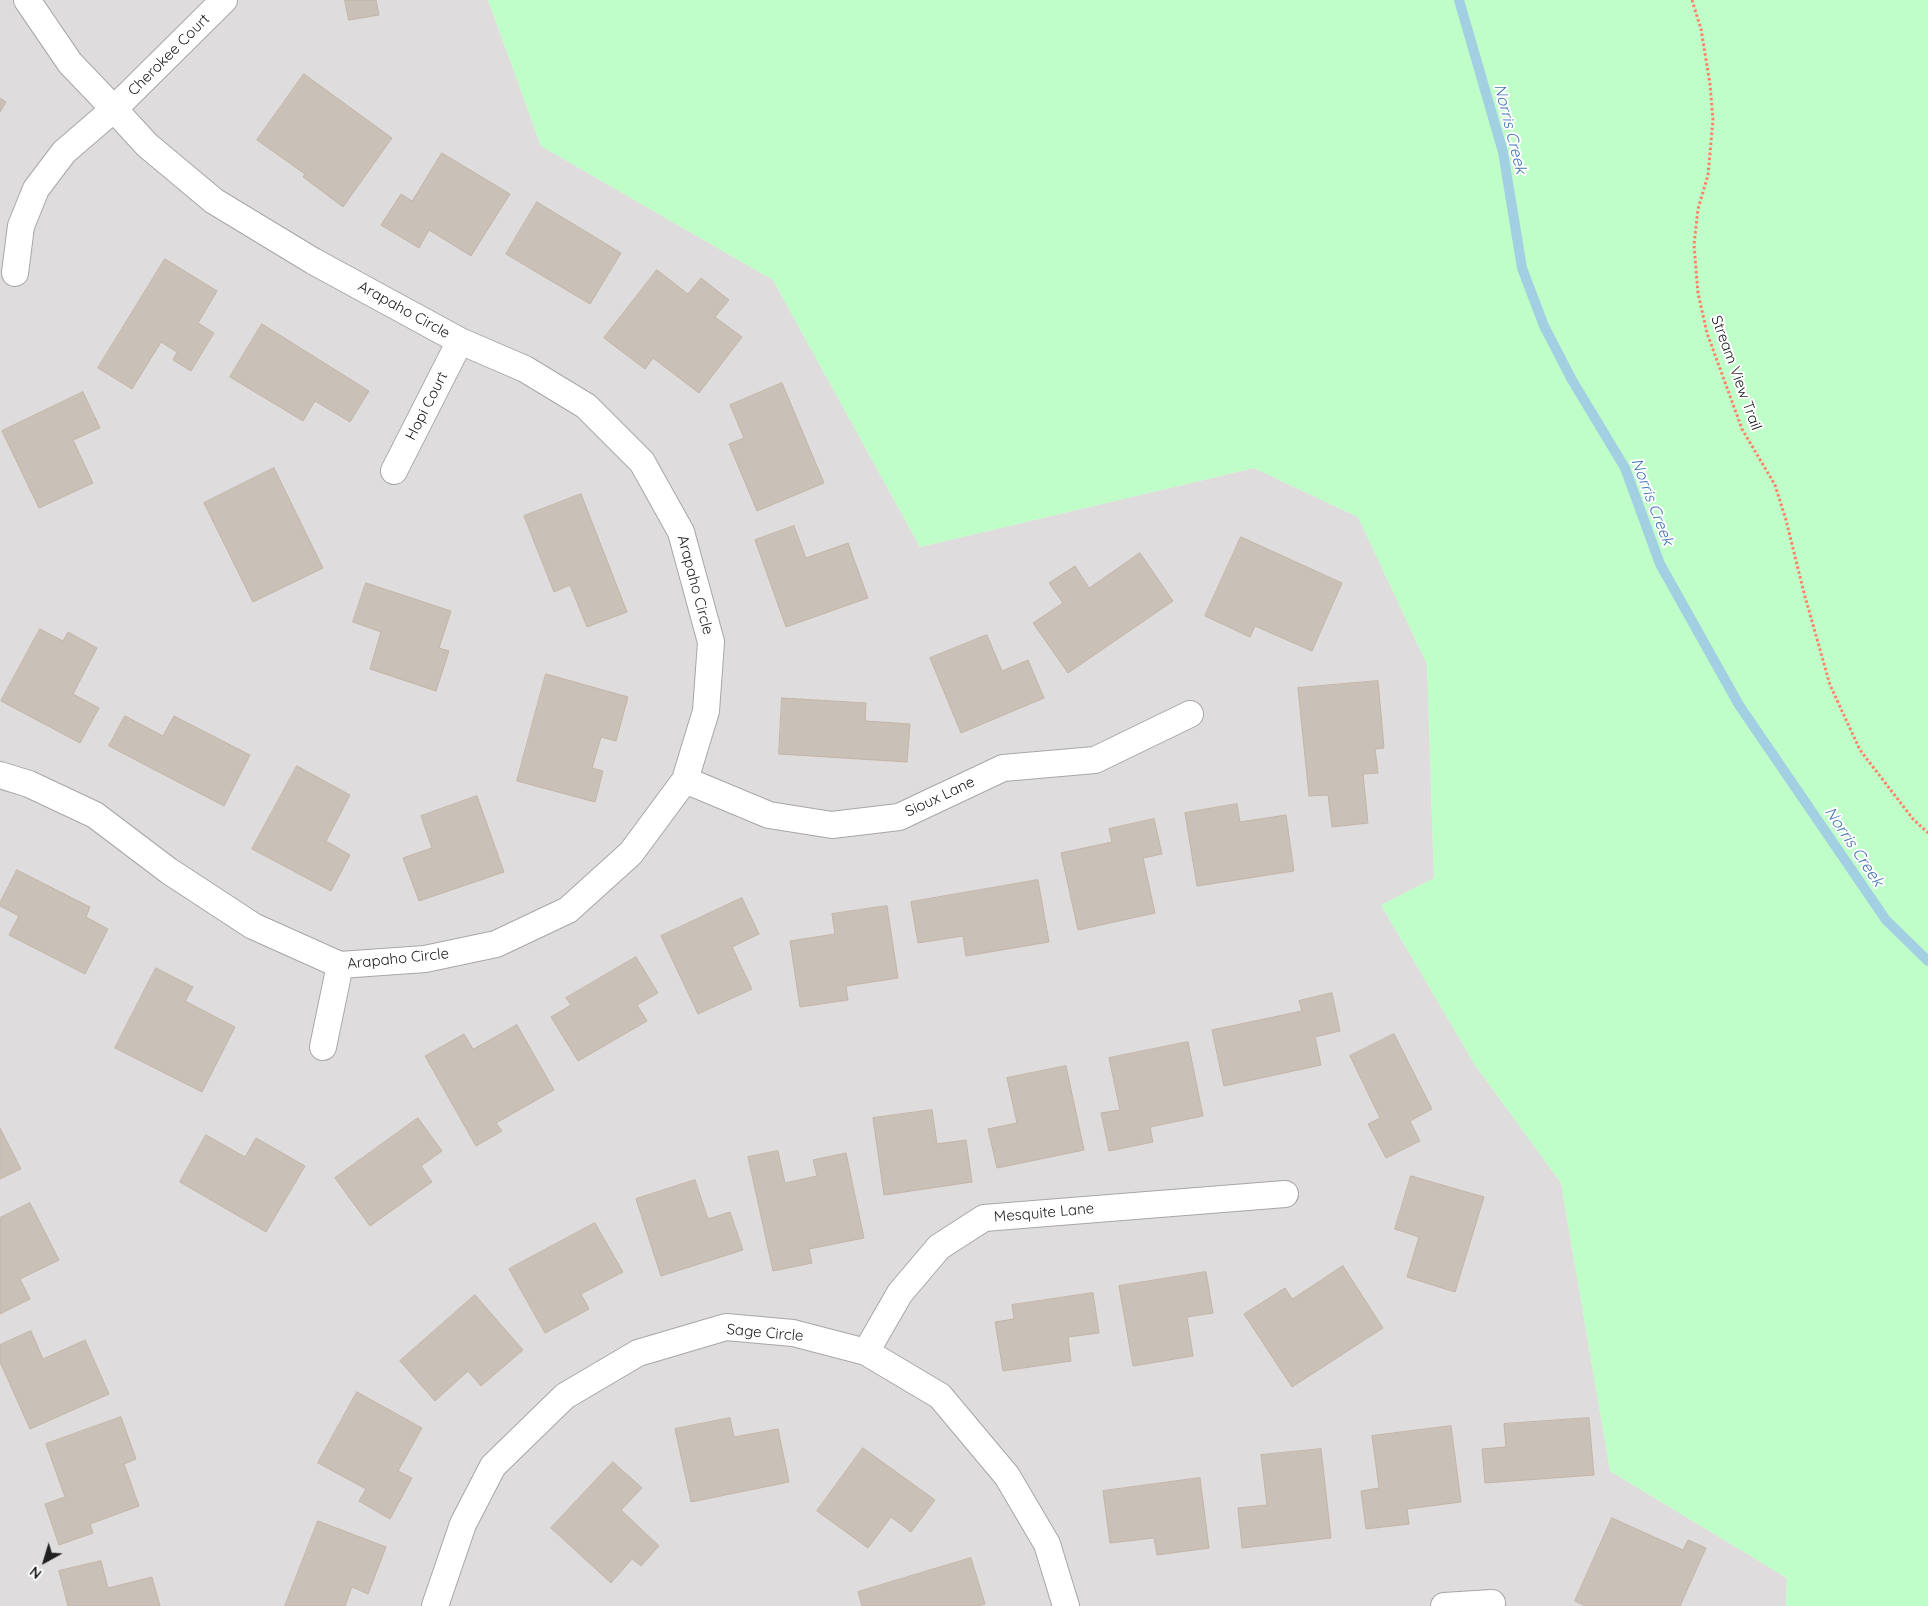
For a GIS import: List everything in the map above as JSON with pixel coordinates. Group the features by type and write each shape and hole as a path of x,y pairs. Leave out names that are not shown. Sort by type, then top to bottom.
{"street":[{"name":"Arapaho Circle","path":"0,775 29,784 95,815 169,871 253,926 340,965 426,959 496,944 568,910 631,853 685,780 706,712 711,642 681,532 642,462 586,406 525,369 460,341 313,261 214,201 147,145 70,63 27,0"},
{"name":"Cherokee Court","path":"15,273 21,226 36,189 64,152 114,110 224,0"},
{"name":"Hopi Court","path":"394,471 460,341"},
{"name":"Sioux Lane","path":"685,780 769,815 832,825 899,817 1003,768 1095,760 1190,714"},
{"path":"323,1047 340,965"},
{"name":"Mesquite Lane","path":"866,1352 900,1293 940,1247 984,1218 1285,1194"},
{"name":"Sage Circle","path":"435,1606 463,1524 493,1466 565,1396 638,1353 726,1327 793,1333 866,1352 940,1396 1007,1476 1047,1544 1066,1606"},
{"path":"1444,1606 1492,1603"}],"path":[{"name":"Stream View Trail","path":"1692,0 1701,29 1710,84 1713,120 1708,175 1698,208 1694,245 1698,293 1707,333 1742,429 1775,485 1830,685 1860,750 1913,819 1928,833"}],"shaded area":[{"path":"0,0 488,0 541,146 773,280 920,547 1254,468 1358,517 1427,664 1434,878 1381,905 1475,1065 1561,1183 1610,1471 1787,1578 1786,1606 0,1606"}],"green space":[{"path":"488,0 1928,0 1928,1606 1786,1606 1787,1578 1610,1471 1561,1183 1475,1065 1381,905 1434,878 1427,664 1358,517 1254,468 920,547 773,280 541,146"}],"building":[{"path":"345,0 376,0 379,15 349,20"},
{"path":"304,74 392,138 343,207 303,177 305,174 257,140"},
{"path":"0,98 6,102 0,112"},
{"path":"442,153 510,194 471,256 429,230 419,248 381,225 401,194 412,201"},
{"path":"537,202 621,253 590,304 506,254"},
{"path":"165,259 217,291 198,323 214,333 191,371 173,360 177,352 161,342 132,389 98,368"},
{"path":"657,270 688,294 701,278 729,300 715,317 742,337 699,393 653,358 645,369 604,338"},
{"path":"262,324 369,391 350,422 315,401 303,421 230,377"},
{"path":"782,383 824,483 757,511 729,444 744,438 730,405"},
{"path":"83,392 100,428 73,440 93,483 39,508 2,431"},
{"path":"274,468 323,568 253,602 204,503"},
{"path":"581,494 627,612 587,627 570,585 554,592 524,516"},
{"path":"794,526 806,558 848,543 868,598 786,627 755,540"},
{"path":"1241,537 1342,583 1312,651 1255,626 1250,637 1205,616"},
{"path":"1140,553 1173,601 1068,673 1033,623 1063,603 1049,583 1075,566 1089,588"},
{"path":"366,583 451,611 439,648 449,651 436,691 370,669 381,632 353,622"},
{"path":"40,629 63,641 68,632 97,648 73,694 99,708 80,743 1,701"},
{"path":"987,635 1002,671 1028,660 1044,698 961,733 930,658"},
{"path":"546,674 628,697 616,741 601,737 592,768 603,771 595,802 517,781"},
{"path":"1378,681 1384,748 1375,749 1378,773 1363,774 1368,823 1332,827 1328,795 1309,796 1298,688"},
{"path":"782,698 866,703 865,721 910,724 907,762 779,754"},
{"path":"125,716 163,736 174,716 250,755 224,806 109,746"},
{"path":"297,766 350,795 326,841 350,855 331,891 252,849"},
{"path":"477,796 504,872 419,901 403,858 432,848 421,816"},
{"path":"1237,804 1240,822 1286,815 1294,871 1197,886 1185,813"},
{"path":"1154,819 1162,854 1143,858 1155,913 1078,930 1061,853 1112,842 1109,829"},
{"path":"17,870 90,907 86,917 108,929 85,974 9,935 19,916 0,906 0,903"},
{"path":"1038,880 1049,942 966,956 963,936 918,943 911,902"},
{"path":"742,898 759,934 732,947 752,989 698,1014 661,936"},
{"path":"887,906 898,978 846,986 848,1000 800,1007 790,941 835,934 832,914"},
{"path":"636,957 658,993 637,1005 647,1021 578,1061 551,1017 571,1005 566,998"},
{"path":"156,968 193,987 185,1001 235,1027 202,1092 115,1048"},
{"path":"1332,993 1340,1031 1315,1037 1321,1065 1224,1086 1212,1030 1302,1011 1299,1001"},
{"path":"517,1025 554,1090 496,1123 502,1131 476,1146 425,1056 464,1034 473,1049"},
{"path":"1394,1034 1432,1109 1410,1121 1420,1141 1386,1158 1368,1124 1380,1118 1350,1056"},
{"path":"1188,1042 1203,1116 1150,1127 1153,1142 1109,1151 1101,1113 1120,1110 1109,1058"},
{"path":"1066,1066 1084,1150 997,1168 988,1129 1017,1123 1007,1078"},
{"path":"932,1110 937,1144 966,1140 972,1182 884,1195 873,1118"},
{"path":"418,1118 442,1151 421,1166 432,1182 370,1226 335,1178"},
{"path":"0,1128 21,1169 0,1179"},
{"path":"206,1135 245,1157 256,1138 305,1166 266,1232 180,1182"},
{"path":"778,1151 785,1183 817,1176 813,1160 846,1153 864,1238 809,1249 812,1263 773,1271 748,1157"},
{"path":"1411,1176 1484,1197 1455,1292 1407,1277 1419,1237 1395,1229"},
{"path":"695,1180 708,1219 730,1212 743,1250 661,1276 636,1199"},
{"path":"30,1203 59,1260 20,1279 30,1299 0,1314 0,1218"},
{"path":"595,1223 623,1272 581,1294 589,1309 545,1333 509,1269"},
{"path":"1343,1266 1383,1328 1292,1387 1244,1314 1285,1288 1292,1299"},
{"path":"1206,1272 1213,1313 1187,1317 1193,1356 1133,1366 1119,1286"},
{"path":"1093,1293 1099,1333 1068,1337 1071,1361 1003,1371 995,1322 1014,1319 1012,1305"},
{"path":"475,1295 523,1350 481,1386 468,1371 435,1401 400,1361"},
{"path":"31,1331 43,1359 85,1340 109,1394 30,1429 0,1362 0,1345"},
{"path":"357,1392 422,1428 398,1471 412,1478 390,1519 359,1501 366,1489 318,1463"},
{"path":"121,1417 136,1459 124,1464 139,1506 90,1524 93,1533 59,1545 45,1504 65,1497 46,1444"},
{"path":"730,1418 734,1437 778,1429 789,1482 691,1502 675,1429"},
{"path":"1589,1418 1594,1475 1485,1483 1482,1449 1506,1447 1504,1424"},
{"path":"1451,1426 1461,1502 1407,1509 1409,1524 1366,1529 1361,1491 1379,1488 1372,1436"},
{"path":"863,1448 935,1500 911,1532 891,1517 868,1548 817,1511"},
{"path":"1321,1449 1331,1538 1242,1548 1238,1508 1267,1505 1261,1455"},
{"path":"613,1462 642,1488 621,1510 659,1546 641,1566 632,1559 611,1583 551,1528"},
{"path":"1200,1478 1209,1548 1157,1555 1154,1538 1110,1543 1103,1491"},
{"path":"1612,1518 1683,1550 1688,1540 1706,1548 1680,1606 1585,1606 1575,1601"},
{"path":"318,1521 386,1547 368,1594 352,1587 345,1606 285,1606"},
{"path":"971,1558 985,1604 978,1606 862,1606 858,1592"},
{"path":"101,1561 108,1588 152,1577 160,1606 68,1606 59,1571"}],"waterway":[{"name":"Norris Creek","path":"1459,0 1503,152 1522,268 1544,326 1572,380 1625,468 1660,564 1739,705 1886,920 1928,961"}]}
